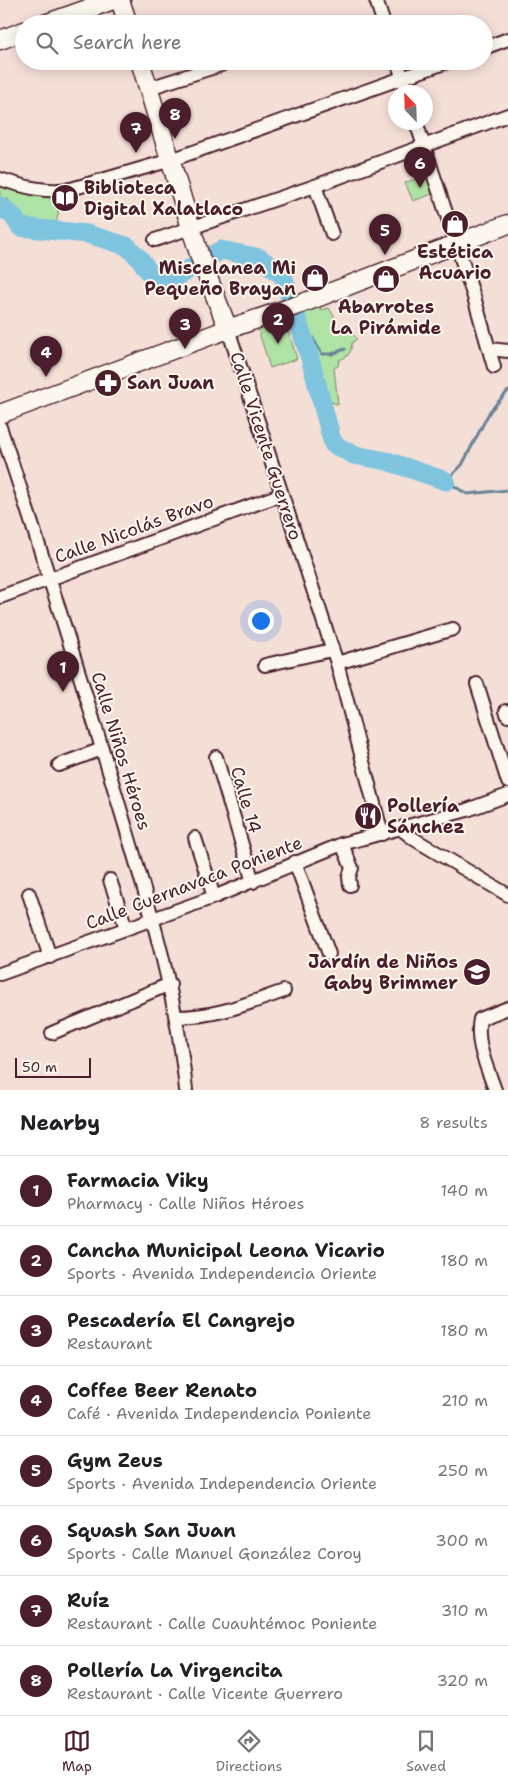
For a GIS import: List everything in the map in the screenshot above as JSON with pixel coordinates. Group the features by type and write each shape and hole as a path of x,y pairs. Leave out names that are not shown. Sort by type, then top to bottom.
{"main road":[{"path":"70,15 113,0"},
{"path":"120,0 125,15"},
{"path":"0,40 15,34"},
{"name":"Calle Vicente Guerrero","path":"143,70 192,229 228,329"},
{"path":"0,414 228,329 298,305 508,224"}],"street":[{"path":"376,0 381,15"},
{"path":"493,45 508,39"},
{"path":"149,88 208,70"},
{"path":"399,70 404,85"},
{"path":"0,179 40,190 56,192 71,189 171,160 426,70"},
{"path":"155,240 315,186 508,115"},
{"path":"419,130 457,244 494,366"},
{"path":"315,186 332,234"},
{"name":"Calle Vicente Guerrero","path":"228,329 280,495 337,663 382,834"},
{"path":"490,349 508,351"},
{"name":"Calle Niños Héroes","path":"0,427 102,748 153,918 170,984 186,1090"},
{"name":"Calle Nicolás Bravo","path":"0,597 280,495"},
{"path":"337,663 453,629"},
{"path":"264,665 332,650"},
{"path":"477,684 508,782"},
{"path":"59,765 102,748"},
{"name":"Calle 14","path":"216,757 253,882"},
{"name":"Calle Cuernavaca Poniente","path":"0,974 214,897 342,844 466,810 508,794"},
{"path":"401,829 414,839 508,895"},
{"path":"196,838 214,897"},
{"path":"342,844 352,868 348,881 350,885"},
{"path":"295,862 329,954"},
{"path":"110,880 126,928"},
{"path":"29,894 50,957"},
{"path":"52,1033 170,984"},
{"path":"176,1017 202,1017 217,1014 284,991"},
{"path":"495,1090 477,1042 478,1030 480,1019 508,1008"}],"green space":[{"path":"428,174 435,193 413,201 405,183"},
{"path":"0,185 12,186 22,192 61,198 56,225 33,225 18,219 8,199 0,198"},
{"path":"318,300 321,310 329,308 336,320 335,327 349,330 357,339 352,343 349,354 339,360 338,366 334,368 338,405 324,398 323,386 319,382 296,308"},
{"path":"285,321 297,359 270,368 258,329"}],"waterway":[{"path":"0,206 13,216 20,227 87,234 127,246 140,259 154,279 171,280 221,250 260,258 283,276 310,358 333,444 354,455 387,461 446,481"},
{"path":"298,321 307,325"},
{"path":"312,337 322,354 332,354 345,349"},
{"path":"508,391 490,411 462,465 446,481 467,494 508,490"}],"place":[{"name":"Pollería La Virgencita","path":"175,139"},
{"name":"Ruíz","path":"136,153"},
{"name":"Squash San Juan","path":"420,188"},
{"name":"Biblioteca Digital Xalatlaco","path":"65,198"},
{"name":"Estética Acuario","path":"455,224"},
{"name":"Gym Zeus","path":"385,255"},
{"name":"Miscelanea Mi Pequeño Brayan","path":"315,278"},
{"name":"Abarrotes La Pirámide","path":"386,279"},
{"name":"Cancha Municipal Leona Vicario","path":"278,344"},
{"name":"Pescadería El Cangrejo","path":"185,349"},
{"name":"Coffee Beer Renato","path":"46,377"},
{"name":"San Juan","path":"108,383"},
{"name":"Farmacia Viky","path":"63,692"},
{"name":"Pollería Sánchez","path":"368,816"},
{"name":"Jardín de Niños Gaby Brimmer","path":"477,972"}]}
